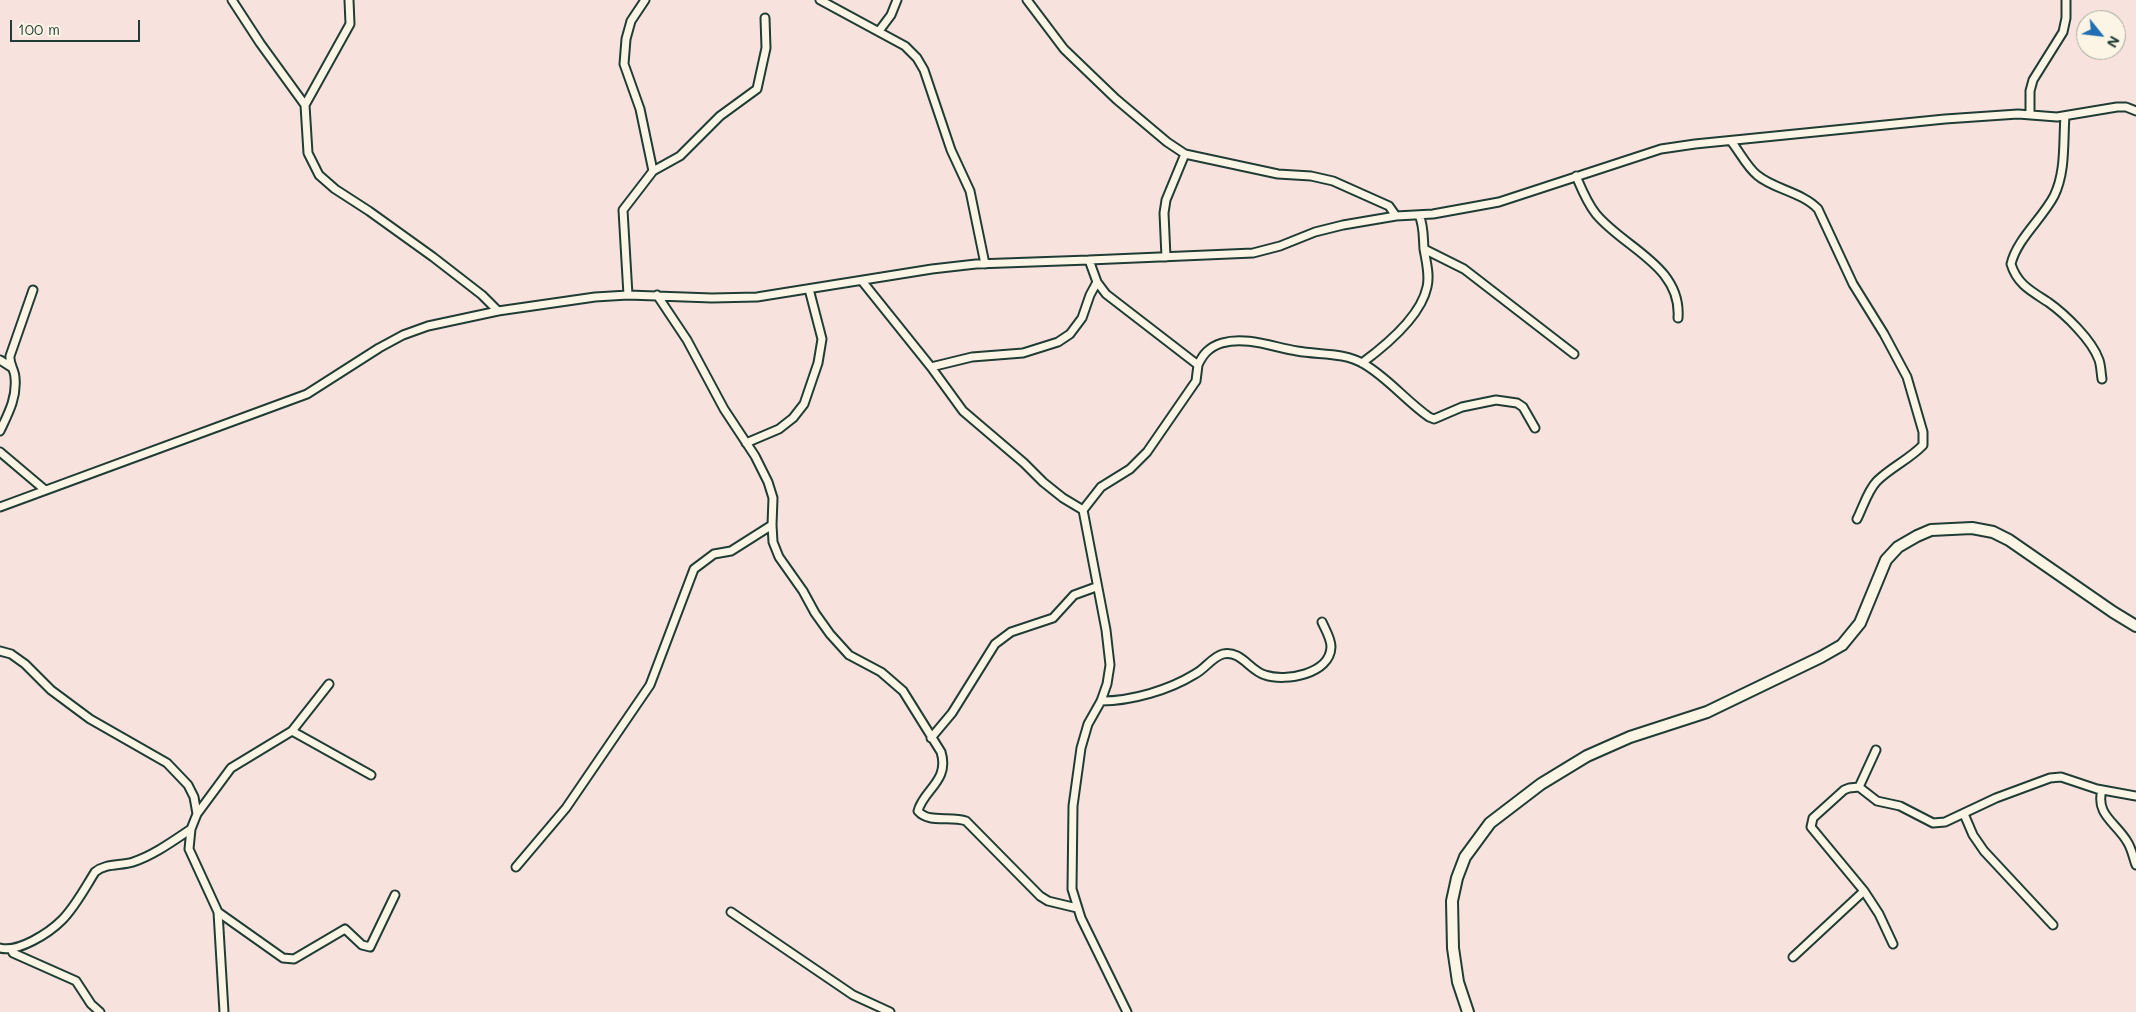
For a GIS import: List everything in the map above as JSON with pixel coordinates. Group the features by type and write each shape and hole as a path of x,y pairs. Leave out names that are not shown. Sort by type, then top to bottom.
{"main road":[{"path":"1468,1012 1458,982 1453,948 1452,901 1457,878 1465,857 1490,824 1541,784 1586,756 1630,738 1707,712 1820,658 1842,645 1860,623 1886,560 1898,547 1917,536 1931,530 1972,528 1993,532 2009,540 2112,612 2136,626"}],"street":[{"path":"232,0 260,43 305,105 308,153 319,175 335,189 433,257 482,295 498,311"},
{"path":"305,105 350,24 349,0"},
{"path":"645,0 631,21 626,40 624,64 640,109 653,171"},
{"path":"820,0 905,46 917,58 924,70 951,150 970,191 986,264"},
{"path":"879,31 891,15 897,0"},
{"path":"1027,0 1064,49 1116,100 1167,142 1185,154 1270,172 1311,176 1333,181 1389,206 1396,216"},
{"path":"2030,115 2030,91 2033,80 2063,32 2066,18 2066,0"},
{"path":"628,295 623,210 653,171 680,156 720,116 758,89 766,48 765,18"},
{"path":"0,507 307,394 403,335 428,326 498,311 561,300 628,295 734,298 808,290 932,269 986,264 1253,253 1280,246 1315,232 1343,224 1396,216 1418,215 1499,202 1661,149 1944,119 2030,115 2065,116 2116,107 2126,107 2136,111"},
{"path":"2065,116 2062,166 2055,194 2015,252 2011,264 2018,280 2026,288 2059,311 2092,345 2100,361 2102,379"},
{"path":"1731,141 1757,175 1813,203 1818,209 1853,284 1884,334 1907,377 1923,432 1923,445 1912,456 1895,466 1876,482 1857,519"},
{"path":"1166,257 1164,213 1185,154"},
{"path":"1576,176 1584,196 1596,214 1665,274 1679,306 1678,318"},
{"path":"1362,363 1380,350 1421,304 1428,286 1423,224 1418,215"},
{"path":"1424,250 1464,269 1574,354"},
{"path":"1089,260 1097,282 1114,302 1198,366"},
{"path":"862,281 931,367 963,411 1018,457 1043,482 1063,498 1083,510"},
{"path":"931,367 972,357 1023,353 1058,342 1070,334 1082,318 1097,282"},
{"path":"0,431 12,404 15,376 11,367 10,356 33,290"},
{"path":"746,443 779,429 793,418 804,404 818,363 822,339 808,290"},
{"path":"657,295 688,340 724,409 746,443 771,490 773,498 773,542 779,557 804,591 815,613 830,634 849,655 881,672 903,691 941,752 943,760 942,771 934,788 919,806 918,811 922,816 928,818 959,818 966,821 1040,896 1048,901 1077,908"},
{"path":"1127,1012 1077,908 1072,889 1073,806 1084,736 1101,701 1110,665 1106,630 1096,587 1083,510 1101,487 1130,469 1148,452 1196,381 1202,355 1210,348 1222,343 1241,341 1298,352 1334,354 1362,363 1434,419 1462,407 1496,400 1517,403 1523,407 1535,428"},
{"path":"0,360 11,367"},
{"path":"0,452 44,490"},
{"path":"516,867 566,808 650,685 694,568 714,554 731,551 772,525"},
{"path":"931,738 952,713 995,644 1011,632 1053,618 1074,595 1096,587"},
{"path":"1101,701 1116,701 1183,682 1202,670 1216,657 1224,654 1238,656 1262,675 1272,677 1284,678 1313,671 1326,659 1331,648 1329,637 1322,622"},
{"path":"0,651 11,654 25,664 51,690 90,719 174,769 188,785 194,797 197,814"},
{"path":"224,1012 218,912 192,856 189,842 191,829 197,814 231,768 292,731 329,684"},
{"path":"292,731 371,776"},
{"path":"1858,787 1876,750"},
{"path":"1893,944 1879,914 1864,891 1810,827 1813,818 1844,790 1858,787 1877,801 1900,806 1933,823 1946,822 1996,798 2050,778 2061,778 2102,790 2136,796"},
{"path":"2102,790 2100,803 2103,812 2127,841 2136,865"},
{"path":"1964,814 1973,835 1984,851 2053,925"},
{"path":"0,948 11,949 28,943 63,919 95,872 100,869 132,862 149,855 191,829"},
{"path":"1793,957 1864,891"},
{"path":"218,912 283,958 294,959 345,929 362,944 370,947 395,895"},
{"path":"731,912 853,996 890,1012"},
{"path":"11,949 13,953 76,981 91,1004 100,1012"}]}
